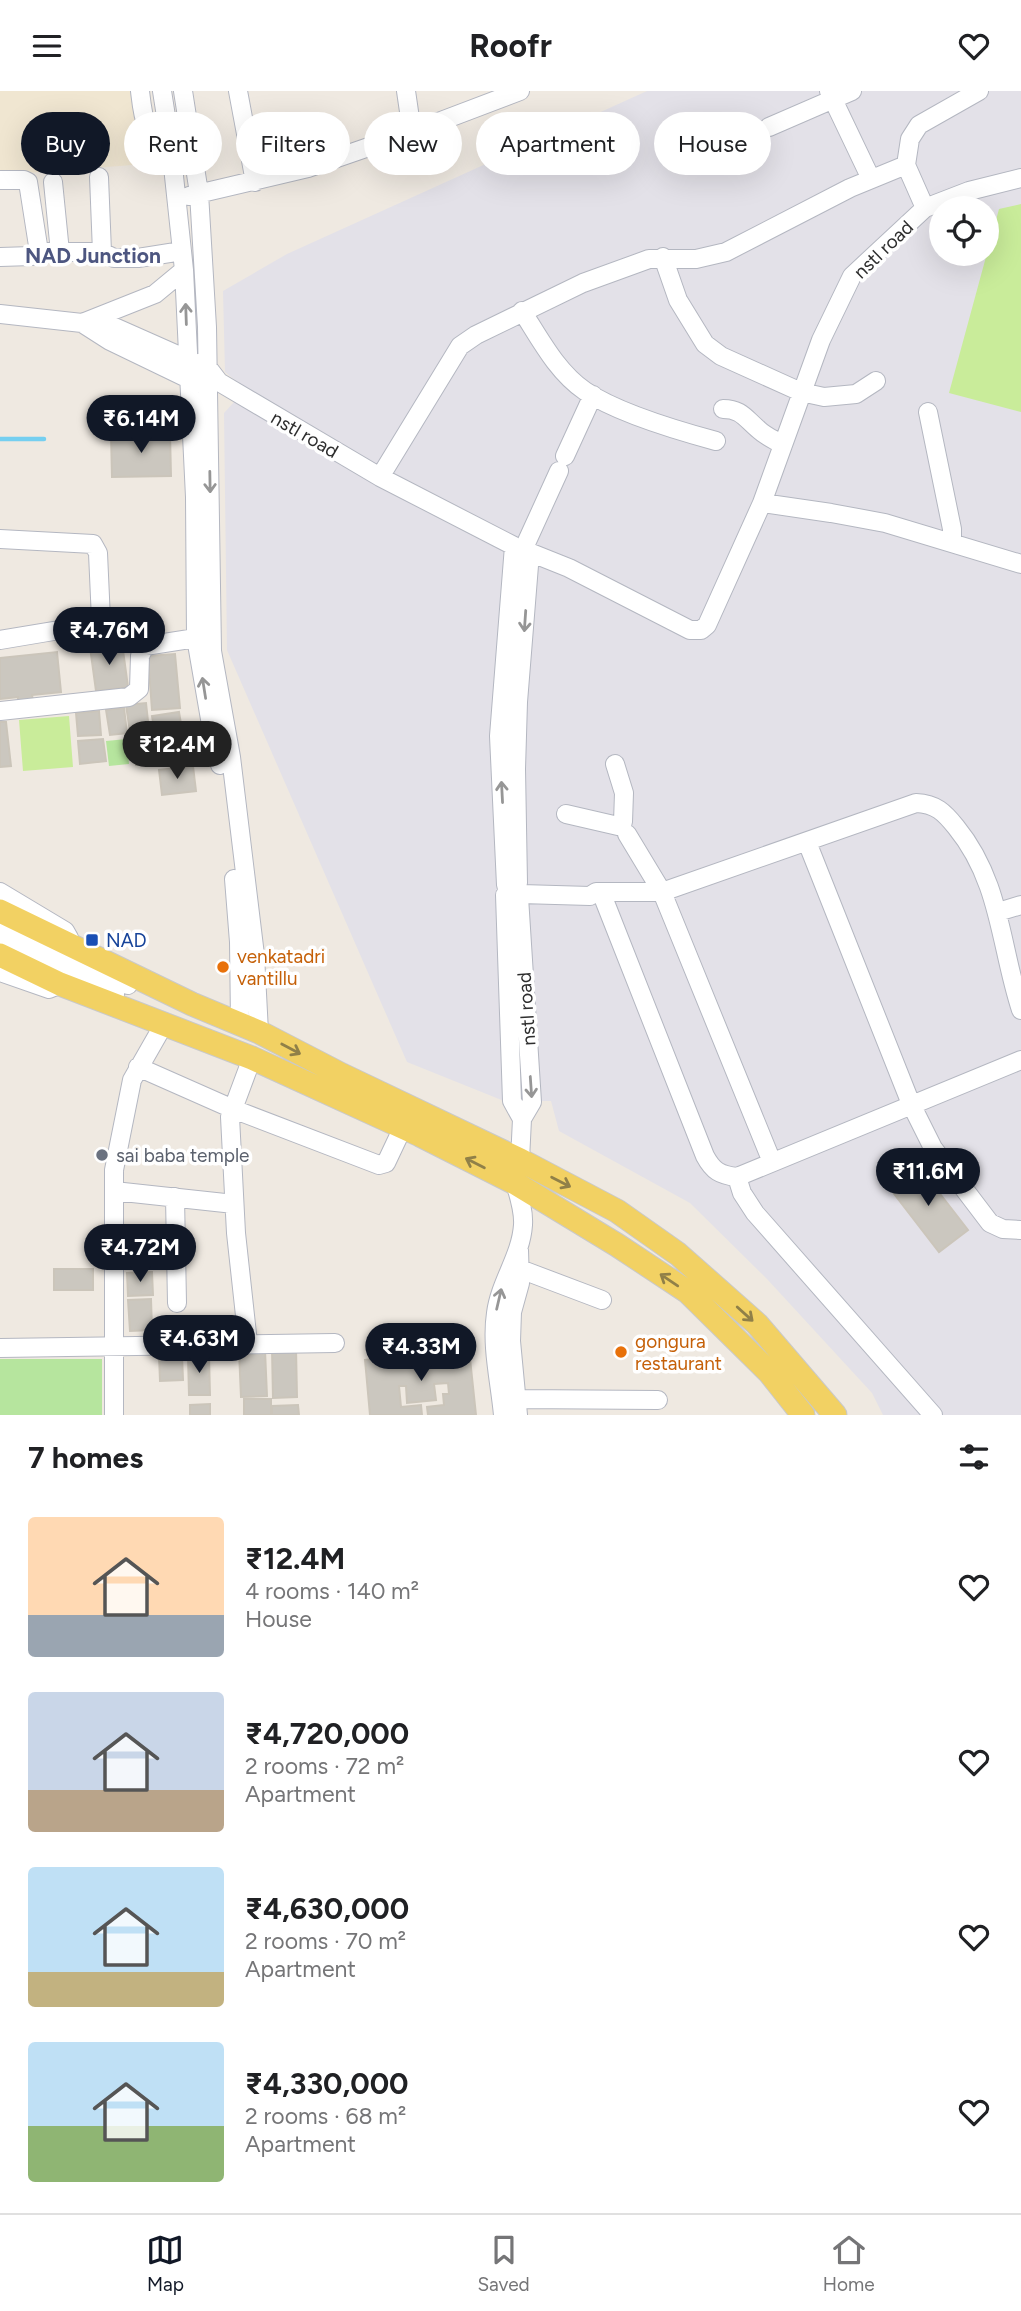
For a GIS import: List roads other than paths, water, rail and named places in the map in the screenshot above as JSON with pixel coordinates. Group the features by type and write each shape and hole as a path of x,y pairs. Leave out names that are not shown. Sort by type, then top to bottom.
{"main road":[{"path":"0,911 192,1004 249,1027 342,1075 520,1160 617,1211 678,1254 757,1324 835,1415"},
{"path":"0,955 61,983 252,1058 403,1127 515,1183 688,1292 768,1372 803,1415"}],"street":[{"path":"140,91 144,112"},
{"path":"162,91 165,112"},
{"path":"183,91 199,193 212,380 212,650 230,757 255,955 249,1027"},
{"path":"238,91 255,181"},
{"path":"406,91 409,112"},
{"path":"462,113 520,91"},
{"path":"771,126 831,95 852,91"},
{"path":"925,208 905,165 910,139 919,125 979,91"},
{"path":"831,95 872,179"},
{"path":"176,200 308,168 364,149"},
{"path":"380,477 460,346 522,311 583,283 649,259 696,259 726,252 850,188 905,165"},
{"path":"174,175 184,270 195,497 196,638 219,754 232,853 249,1027"},
{"path":"99,177 102,252"},
{"name":"nstl road","path":"82,323 110,341 189,380 212,380 380,477 522,550 569,568 690,630 701,630 707,625 762,503 821,339 852,276 925,208 970,191 1021,178"},
{"path":"0,180 28,182 39,252"},
{"path":"53,181 60,252"},
{"path":"0,257 32,257 39,252 102,252 114,258 138,258 181,251"},
{"path":"663,257 678,300 705,344 721,356 800,392 824,397 856,394 876,381"},
{"path":"82,323 155,294 184,270"},
{"path":"522,311 552,357 567,375 586,391 622,409 716,441"},
{"path":"0,314 112,326 188,359 212,380"},
{"path":"522,550 593,395"},
{"path":"723,409 733,409 744,414 757,429 783,445"},
{"path":"928,412 952,529 952,542"},
{"path":"762,503 885,523 1021,564"},
{"path":"0,539 93,544 97,553 101,620 95,624 0,640"},
{"name":"nstl road","path":"520,1160 522,1119 532,1102 515,890 522,550"},
{"path":"0,711 129,697 139,689 140,656 145,646 196,638"},
{"path":"615,764 624,793 623,827 662,892 772,1162"},
{"path":"515,890 589,886 599,892 662,892 916,803 935,806 943,811 974,850 987,878 998,912 1021,1010"},
{"path":"566,814 623,827"},
{"path":"807,842 911,1104 933,1148 990,1223 1003,1229 1021,1230"},
{"path":"0,892 65,931 75,946"},
{"path":"599,892 705,1156 718,1173 737,1177 1021,1060"},
{"path":"998,912 1021,905"},
{"path":"0,927 160,999 192,1004"},
{"path":"0,940 154,1012 173,1027 138,1067 132,1080 118,1152 114,1191 114,1415"},
{"path":"0,972 49,989 61,983"},
{"path":"248,1343 234,1204 230,1117 252,1058"},
{"path":"138,1067 233,1109 379,1165 386,1163 403,1127"},
{"path":"737,1177 741,1193 755,1213 933,1415"},
{"path":"503,1415 495,1339 496,1314 523,1224 515,1183"},
{"path":"114,1191 234,1204"},
{"path":"175,1198 177,1303"},
{"path":"519,1243 520,1283 512,1312 511,1341 517,1407 658,1400"},
{"path":"520,1269 602,1300"},
{"path":"0,1348 335,1343"}],"waterway":[{"path":"0,439 44,439"}],"place":[{"name":"NAD","path":"92,940"},
{"name":"venkatadri vantillu","path":"223,967"},
{"name":"sai baba temple","path":"102,1155"},
{"name":"gongura restaurant","path":"621,1352"}],"district":[{"name":"NAD Junction","path":"93,256"}]}
